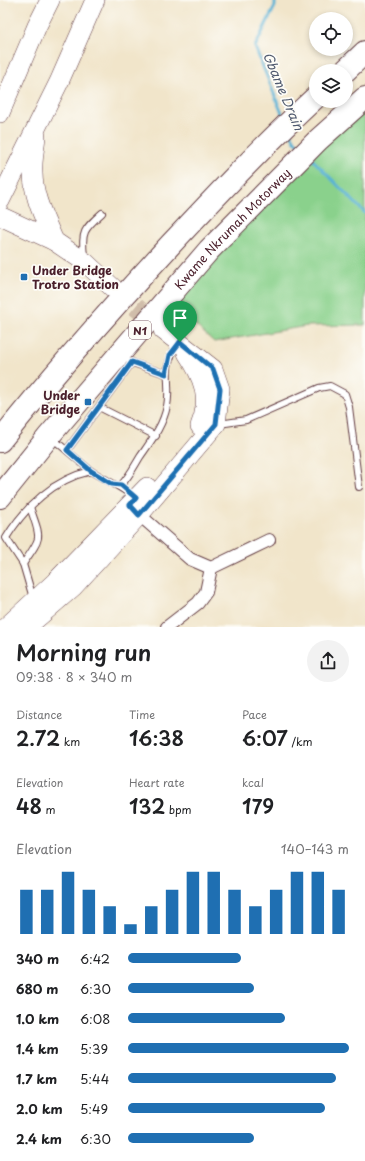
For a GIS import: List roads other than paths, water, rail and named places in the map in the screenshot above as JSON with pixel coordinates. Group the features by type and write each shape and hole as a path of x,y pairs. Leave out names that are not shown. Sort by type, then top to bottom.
{"highway":[{"path":"352,64 365,52"},
{"name":"Kwame Nkrumah Motorway","path":"0,497 49,436 124,360 209,250 318,140 365,98"},
{"path":"0,441 74,352 142,276 269,142 309,103"}],"main road":[{"path":"0,113 7,89 50,0"},
{"path":"95,0 59,82 37,124 0,213 54,241 85,262 113,288"},
{"path":"37,124 33,173 34,185 42,211 54,241"},
{"path":"6,627 135,506 216,424 220,389 213,369 163,330"},
{"path":"27,627 73,587 135,506 200,428 206,413 206,392 196,366 180,342"}],"street":[{"path":"135,506 190,559 211,568 269,540"},
{"path":"167,627 198,603 206,592 211,568"}],"lane":[{"path":"85,262 82,239 84,232 102,213"},
{"path":"121,485 156,436 167,405 166,374 170,355 180,342"},
{"path":"67,450 99,407 124,360 166,374"},
{"path":"216,424 246,420 319,388 330,386 344,394 349,407 360,487"},
{"path":"99,407 156,436"},
{"path":"49,436 91,471 112,484 121,485 135,506"},
{"path":"0,543 6,538 30,507 57,485 80,473 91,471"},
{"path":"23,564 38,542 39,536 30,507"},
{"path":"6,538 23,564 34,600"}],"waterway":[{"name":"Gbame Drain","path":"275,0 275,6 255,47 283,116"},
{"name":"Gbame Drain","path":"290,132 295,141 301,147"},
{"name":"Gbame Drain","path":"311,158 365,213"}],"tunnel":[{"path":"113,288 161,328"}],"place":[{"name":"Under Bridge Trotro Station","path":"24,277"},
{"name":"Under Bridge","path":"88,402"}]}
